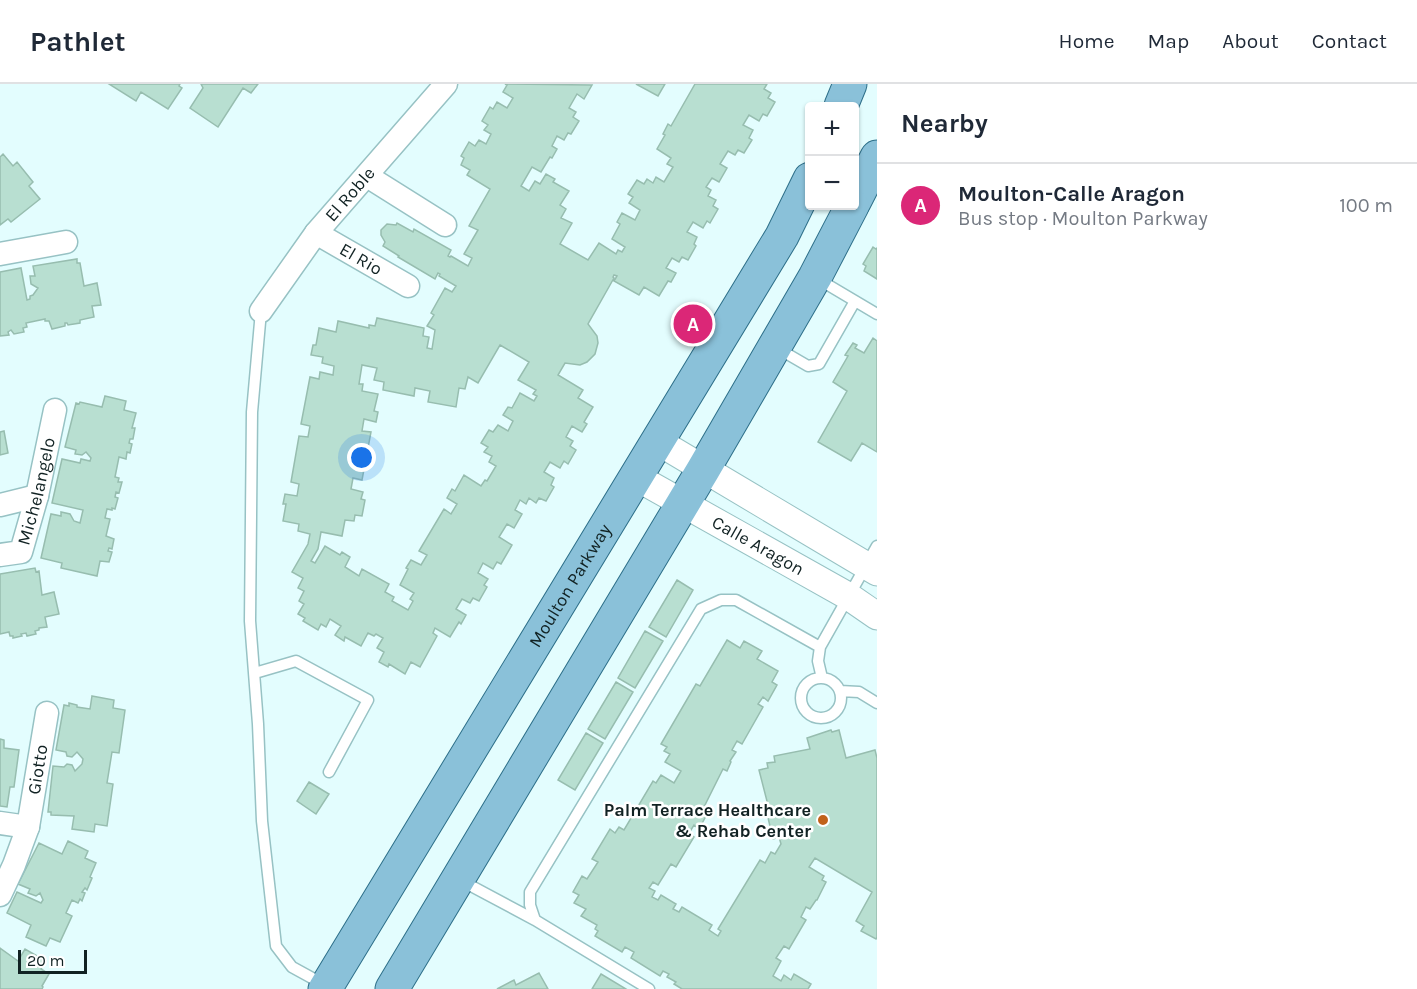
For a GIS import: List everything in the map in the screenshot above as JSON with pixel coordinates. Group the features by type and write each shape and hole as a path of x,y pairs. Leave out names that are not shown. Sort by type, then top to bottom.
{"main road":[{"path":"843,102 850,84"},
{"path":"859,193 877,157"},
{"name":"Moulton Parkway","path":"326,988 782,236 805,189"},
{"path":"392,989 703,470 815,276 850,210"}],"street":[{"name":"El Roble","path":"261,310 316,233 446,84"},
{"path":"367,176 445,225"},
{"name":"El Rio","path":"316,233 408,286"},
{"path":"0,254 66,242"},
{"name":"Michelangelo","path":"0,555 21,552 37,496 55,410"},
{"name":"Calle Aragon","path":"657,441 703,470 873,561"},
{"name":"Calle Aragon","path":"636,477 849,596 877,616"},
{"path":"0,505 37,496"},
{"name":"Giotto","path":"0,895 28,826 47,713"},
{"path":"0,823 28,826"}],"lane":[{"path":"815,276 877,314"},
{"path":"774,347 808,366 819,364 855,301"},
{"path":"261,310 252,412 250,621 255,673 262,821 276,946 292,967 326,988"},
{"path":"822,678 818,661 820,647 849,596 873,561"},
{"path":"535,920 530,906 531,892 701,609 721,600 736,600 820,647"},
{"path":"255,673 296,661 368,700 329,772"},
{"path":"822,678 836,684 840,691 839,706 828,716 820,717 806,711 801,696 808,683 822,678"},
{"path":"840,691 859,692 877,703"},
{"path":"457,878 535,920 648,989"}],"building":[{"path":"109,84 180,84 182,88 168,109 141,92 136,101"},
{"path":"201,84 258,84 251,93 243,88 218,127 190,108 203,88"},
{"path":"505,84 592,85 584,99 577,94 569,108 576,112 573,117 579,121 571,134 568,133 564,140 557,136 552,146 557,149 552,158 550,157 541,172 532,167 521,186 529,191 535,181 540,184 546,174 555,179 553,182 569,191 560,205 566,209 561,218 572,223 560,244 588,260 599,243 616,254 618,250 622,252 625,247 612,239 620,224 617,222 622,213 635,220 640,210 629,203 633,197 628,194 637,180 644,184 647,179 653,183 656,177 664,182 673,167 667,164 671,158 657,149 668,124 671,126 695,84 767,84 764,89 771,93 768,98 775,102 767,116 763,114 759,121 749,115 743,125 753,130 749,138 752,140 744,153 738,150 735,155 728,151 720,164 727,168 719,182 712,178 706,187 711,190 708,196 716,200 713,206 718,209 710,223 707,221 703,228 693,222 687,232 697,237 694,244 696,246 688,260 682,257 679,262 672,258 666,268 676,273 659,296 644,287 639,295 614,281 617,276 614,275 588,324 597,336 595,354 580,365 565,363 558,375 583,390 578,398 593,407 584,422 587,424 582,432 572,426 566,437 573,441 570,446 576,450 568,464 564,461 560,468 550,462 544,472 554,478 551,485 554,487 546,501 539,498 536,503 529,498 526,504 520,500 515,510 522,514 514,528 507,524 499,537 512,545 501,564 497,562 493,569 483,563 478,573 488,579 484,585 487,587 479,601 473,598 470,603 462,599 456,609 466,615 461,624 459,622 450,637 435,628 433,633 437,636 420,667 411,662 405,674 389,664 388,667 379,662 384,652 377,648 383,638 376,634 374,636 368,633 361,646 345,637 344,641 335,635 341,626 330,619 326,627 321,624 318,630 303,621 305,618 298,614 304,604 299,601 304,591 298,588 303,578 292,572 308,544 310,534 298,531 299,524 283,521 286,504 283,504 285,494 297,496 299,484 291,482 299,436 308,437 310,426 301,424 310,377 319,379 320,372 333,375 334,366 322,363 323,357 311,355 313,345 316,345 319,328 336,332 338,321 369,328 369,325 375,326 377,318 424,328 423,336 429,337 427,348 432,349 435,330 427,326 434,315 431,313 445,288 452,292 456,286 439,276 438,273 435,279 383,246 385,242 381,230 387,224 396,225 397,223 413,232 414,229 451,250 448,256 468,266 472,258 464,254 478,230 469,226 490,189 467,175 470,170 461,165 464,158 461,156 469,142 475,146 479,140 486,144 491,134 484,130 488,125 482,121 490,107 493,109 497,102 507,108 513,98 503,92 507,85","holes":["500,345 529,362 518,380 536,390 533,394 537,396 534,401 520,393 512,408 508,407 503,415 513,421 508,431 498,425 493,432 489,430 481,443 488,447 484,452 492,456 489,462 496,466 487,481 485,480 481,486 464,475 455,491 452,489 447,498 457,504 451,514 444,509 419,551 427,555 421,565 411,560 406,568 408,569 400,585 414,593 408,610 392,601 394,597 385,592 389,584 362,569 359,576 345,567 350,557 342,552 340,555 325,546 315,563 311,561 318,549 321,532 342,536 345,520 354,521 355,515 362,516 365,500 361,499 363,492 351,489 353,478 362,480 371,432 362,431 364,419 376,422 378,412 374,411 378,394 362,391 363,384 359,384 362,365 377,368 374,380 384,382 383,390 414,396 415,388 430,391 428,402 456,407 459,388 465,389 468,377 478,383"]},
{"path":"636,84 665,84 658,96"},
{"path":"3,154 13,166 17,162 33,182 29,186 40,199 11,222 8,219 0,225 0,157"},
{"path":"873,247 877,248 877,279 864,271 866,266 863,264"},
{"path":"77,259 77,263 80,263 84,286 97,283 101,305 92,306 94,317 80,320 80,323 68,325 65,323 65,326 52,329 49,321 45,319 26,323 27,327 23,328 24,332 14,334 11,330 8,332 9,335 0,336 0,272 21,268 27,300 38,288 31,284 30,276 35,276 33,266"},
{"path":"873,338 877,341 877,452 862,443 851,461 818,442 847,391 833,382 848,356 845,355 853,343 857,345 855,348 864,353"},
{"path":"105,396 126,401 124,410 136,413 132,428 135,428 133,439 130,439 129,443 132,444 130,453 127,452 126,459 119,457 115,477 119,478 118,482 122,482 119,493 116,492 115,497 118,498 115,509 107,509 105,518 110,519 106,536 114,539 112,549 109,548 108,551 112,552 109,562 100,561 97,576 61,568 62,563 41,558 51,514 61,516 61,512 70,514 74,521 80,523 83,510 52,503 62,459 80,463 81,459 90,461 91,458 86,452 82,455 75,454 76,450 65,447 76,403 102,407"},
{"path":"4,431 8,453 0,455 0,432"},
{"path":"35,568 36,572 39,571 42,595 54,592 59,614 45,617 47,627 39,628 35,631 36,634 27,636 26,633 13,638 9,632 0,634 0,574"},
{"path":"677,580 693,590 666,637 649,627"},
{"path":"645,631 663,641 635,688 618,678"},
{"name":"Palm Terrace Healthcare & Rehab Center","path":"727,640 740,648 744,641 762,651 757,659 778,671 772,682 777,685 768,701 763,697 758,704 763,707 742,744 737,741 732,750 736,752 727,771 723,769 702,811 707,814 699,829 694,825 689,833 694,837 676,867 671,864 658,885 653,882 649,888 655,891 652,897 658,900 661,895 676,904 673,909 679,912 682,907 712,925 709,930 718,936 721,931 718,929 760,860 765,863 771,852 775,854 781,844 779,837 773,839 765,805 768,805 759,770 768,768 767,763 775,762 774,756 810,749 807,738 831,730 832,732 839,730 846,758 875,750 877,758 877,937 876,939 861,931 864,926 856,921 872,892 815,858 809,867 824,876 822,880 826,882 810,909 806,907 801,917 806,920 789,949 784,946 776,958 781,961 773,976 781,981 784,975 791,980 794,974 811,984 808,989 682,989 667,977 669,974 663,971 660,976 631,958 634,952 625,947 622,952 595,936 598,931 595,929 597,925 581,916 586,909 574,903 579,895 573,892 582,876 587,879 598,862 592,859 610,829 615,833 619,827 624,830 653,781 656,783 661,775 674,783 681,771 665,762 670,754 664,751 667,747 661,744 696,684 700,686"},
{"path":"616,682 633,692 605,739 588,729"},
{"path":"92,696 114,700 113,708 125,710 119,753 112,752 107,783 113,784 107,826 95,824 94,832 72,829 74,816 51,815 51,812 48,812 53,766 72,765 75,771 82,764 83,759 77,752 72,757 67,756 66,752 56,750 64,705 69,706 69,703 90,709"},
{"path":"586,733 603,743 575,790 558,780"},
{"path":"0,739 4,740 4,748 19,750 14,787 10,787 7,807 0,806"},
{"path":"309,782 329,794 316,814 297,801"},
{"path":"68,841 88,851 85,858 96,863 87,890 85,888 82,892 85,893 82,901 80,899 78,903 72,900 66,913 72,916 60,942 50,938 46,946 26,937 31,925 7,913 17,892 41,903 43,900 40,893 36,896 28,893 30,889 18,884 39,843 62,854"},
{"path":"0,948 18,961 25,949 46,961 41,969 49,974 42,989 0,989"},
{"path":"539,973 548,989 497,989 514,980 516,985"},
{"path":"601,974 626,989 592,989"}],"place":[{"name":"Moulton-Calle Aragon","path":"693,324"},
{"name":"Palm Terrace Healthcare & Rehab Center","path":"823,820"}]}
